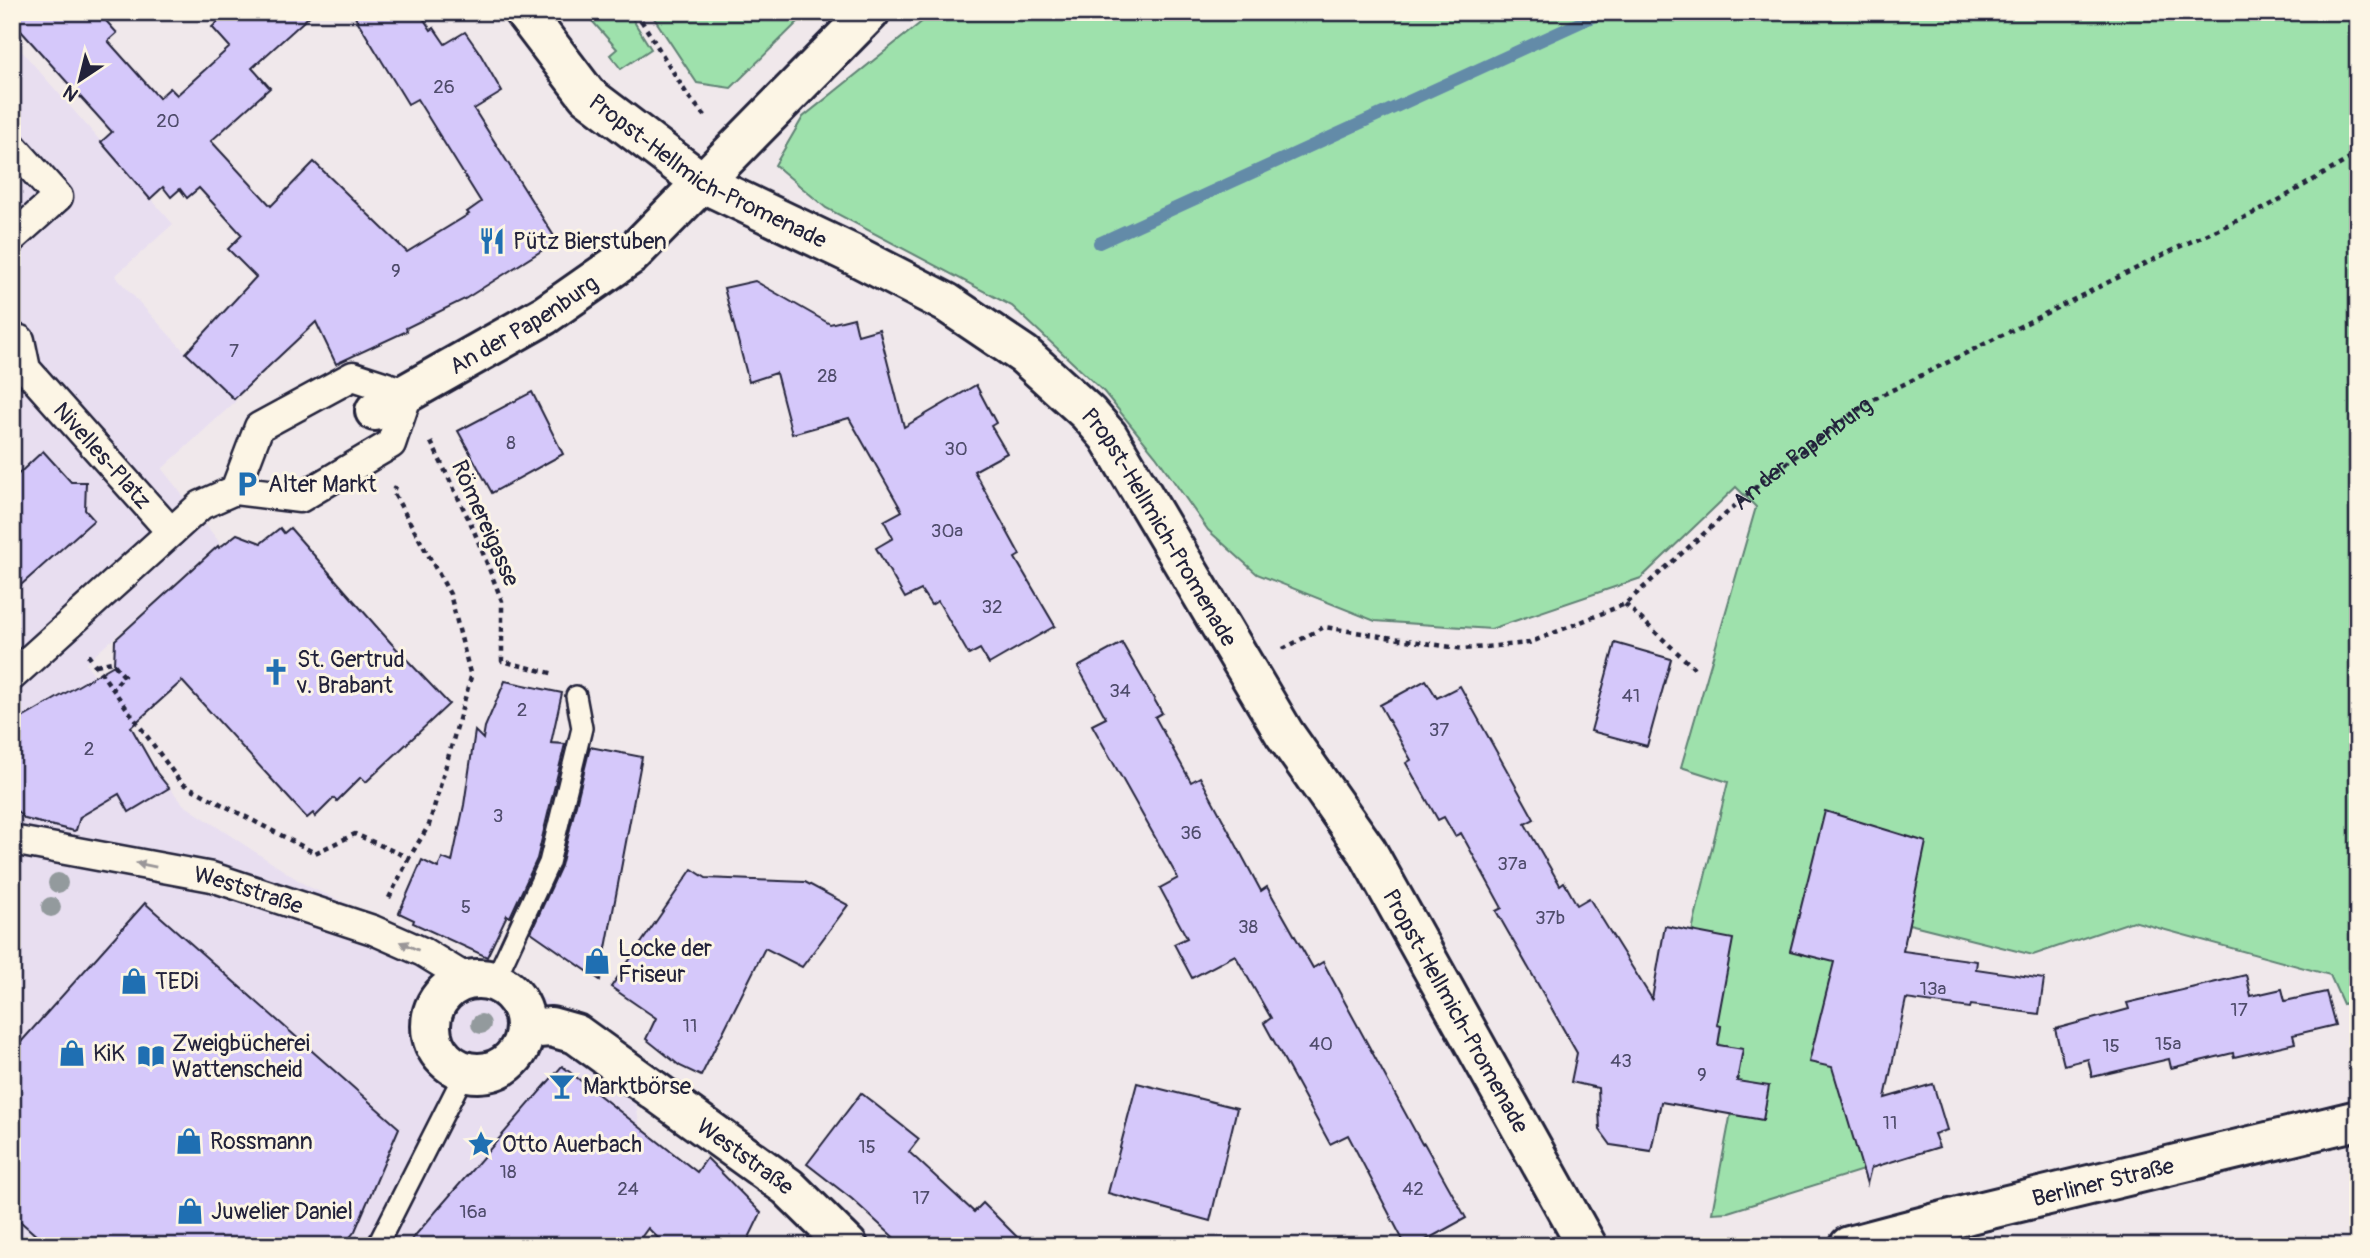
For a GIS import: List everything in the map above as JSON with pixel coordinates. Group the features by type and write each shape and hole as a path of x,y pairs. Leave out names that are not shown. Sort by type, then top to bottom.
{"street":[{"name":"Propst-Hellmich-Promenade","path":"524,12 587,95 703,183 947,303 1024,355 1088,413 1108,436 1284,733 1367,851 1587,1246"},
{"name":"An der Papenburg","path":"391,402 545,315 631,255 870,12"},
{"path":"12,146 58,197 12,238"},
{"name":"Nivelles-Platz","path":"20,340 19,376 171,532"},
{"path":"12,676 201,505 235,490 300,498 391,444 391,402 353,376 259,427 235,490"},
{"name":"Weststraße","path":"12,840 212,877 373,930 481,981 507,989 524,1014 525,1029 551,1027 576,1034 788,1188 848,1246"},
{"path":"481,981 454,985 442,995 434,1009 430,1025 433,1041 440,1055 451,1066 465,1072 486,1073 506,1065 520,1049 525,1029"},
{"name":"Berliner Straße","path":"1849,1246 2358,1119"}],"lane":[{"path":"481,981 549,863 582,727 576,696"},
{"path":"377,1246 465,1072"}],"path":[{"path":"636,12 688,96 734,148"},
{"name":"An der Papenburg","path":"1245,669 1324,627 1463,649 1530,643 1625,604 1765,479 1870,401 2179,247 2265,208 2358,154"},
{"name":"Römereigasse","path":"391,402 472,526 502,601 502,661 580,679 576,696"},
{"path":"373,930 409,858 429,825 471,677 450,594 393,492"},
{"path":"1625,604 1694,668"},
{"path":"66,627 181,783 315,853 355,834 409,858"},
{"path":"96,666 112,662 124,676 112,689"}],"shaded area":[{"path":"12,40 173,224 115,276 186,353 236,401 162,469 220,543 86,663 128,723 157,773 184,805 307,886 481,967 494,968 584,1023 567,1053 635,1099 640,1128 534,1246 12,1246"}],"green space":[{"path":"584,12 628,12 651,49 621,69 610,55 617,49"},
{"path":"650,12 808,12 731,88 697,83"},
{"path":"934,12 2358,12 2358,1001 2343,1004 2330,975 2133,921 2033,955 1909,924 1901,951 1863,1170 1728,1212 1712,1213 1743,1049 1718,1045 1721,1026 1676,1018 1694,922 1728,782 1681,767 1756,507 1736,487 1641,578 1491,629 1375,621 1257,574 1208,530 1156,456 1104,392 1012,306 826,208 775,165 803,117"}],"building":[{"path":"12,12 98,12 117,33 108,41 159,98 170,88 177,95 230,47 212,27 229,12 314,12 252,68 270,88 211,141 271,206 314,162 407,252 469,214 467,212 481,202 417,99 408,104 352,12 419,12 445,44 465,32 479,52 502,92 474,109 557,241 465,299 406,328 407,331 336,364 316,322 234,399 186,353 256,277 228,249 242,235 199,188 187,198 180,189 171,197 163,187 150,199 101,142 112,132 12,21"},
{"path":"755,281 830,324 854,318 858,335 879,329 904,427 976,385 996,423 991,426 1007,453 974,471 1020,555 1015,558 1055,626 989,664 980,649 969,655 938,601 931,605 921,590 905,598 876,548 893,538 884,521 902,511 849,418 792,434 776,373 749,382 724,288"},
{"path":"532,392 563,454 492,493 458,431"},
{"path":"43,451 71,482 86,482 85,510 94,520 12,593 12,480"},
{"name":"St. Gertrud v. Brabant","path":"280,528 284,533 290,528 391,643 449,704 366,782 361,777 337,801 334,798 315,817 313,813 307,818 182,681 131,727 157,773 169,788 129,812 119,794 80,817 74,831 25,819 12,806 12,724 114,665 115,640 218,546 219,548 237,534 261,543"},
{"path":"1122,643 1162,713 1155,717 1191,782 1200,777 1261,891 1267,887 1313,968 1323,962 1422,1144 1424,1143 1466,1218 1415,1246 1406,1246 1348,1135 1330,1144 1264,1023 1271,1018 1235,955 1192,978 1174,944 1187,938 1160,888 1178,878 1092,725 1106,718 1078,667"},
{"path":"1615,643 1671,659 1647,746 1591,731"},
{"path":"1426,680 1437,698 1460,686 1534,819 1525,824 1560,885 1564,882 1577,905 1589,898 1652,999 1665,926 1733,939 1717,1025 1721,1026 1718,1045 1743,1049 1737,1081 1769,1086 1763,1120 1661,1102 1651,1151 1611,1145 1600,1130 1598,1088 1571,1082 1577,1053 1496,911 1502,908 1461,833 1455,836 1444,817 1438,820 1406,763 1411,760 1380,705"},
{"path":"505,681 562,693 551,743 565,744 537,859 510,917 507,915 487,957 413,923 414,920 399,913 422,860 438,868 442,858 452,862 475,731 483,739 485,727"},
{"path":"590,747 642,757 600,980 531,932 561,866"},
{"path":"1825,811 1926,842 1903,951 1977,961 1976,969 2044,979 2039,1014 1906,999 1885,1098 1933,1084 1947,1130 1934,1134 1939,1147 1871,1168 1867,1184 1832,1067 1809,1062 1834,962 1790,951"},
{"path":"692,869 706,878 805,882 848,905 802,967 765,948 701,1076 680,1066 646,1039 656,1018 611,987"},
{"path":"145,903 399,1128 355,1231 343,1246 48,1246 12,1214 12,1052"},
{"path":"2246,975 2251,996 2282,989 2285,1001 2326,992 2335,1025 2293,1035 2295,1043 2234,1057 2233,1053 2171,1068 2169,1059 2092,1077 2088,1059 2064,1065 2055,1029 2129,1009 2127,1003"},
{"path":"562,1066 697,1172 707,1158 761,1213 745,1246 666,1246 648,1228 635,1246 406,1246"},
{"path":"1137,1083 1237,1108 1210,1221 1108,1193"},
{"path":"861,1093 919,1139 909,1152 974,1212 983,1203 1026,1246 903,1246 852,1199 807,1164"}],"waterway":[{"path":"1099,243 1603,12"}],"place":[{"name":"Pütz Bierstuben","path":"492,241"},
{"name":"Alter Markt","path":"247,484"},
{"name":"St. Gertrud v. Brabant","path":"276,672"},
{"name":"Locke der Friseur","path":"597,961"},
{"name":"TEDi","path":"134,981"},
{"name":"KiK","path":"72,1053"},
{"name":"Zweigbücherei Wattenscheid","path":"151,1056"},
{"name":"Marktbörse","path":"562,1086"},
{"name":"Rossmann","path":"189,1141"},
{"name":"Otto Auerbach","path":"481,1144"},
{"name":"Juwelier Daniel","path":"190,1211"}]}
